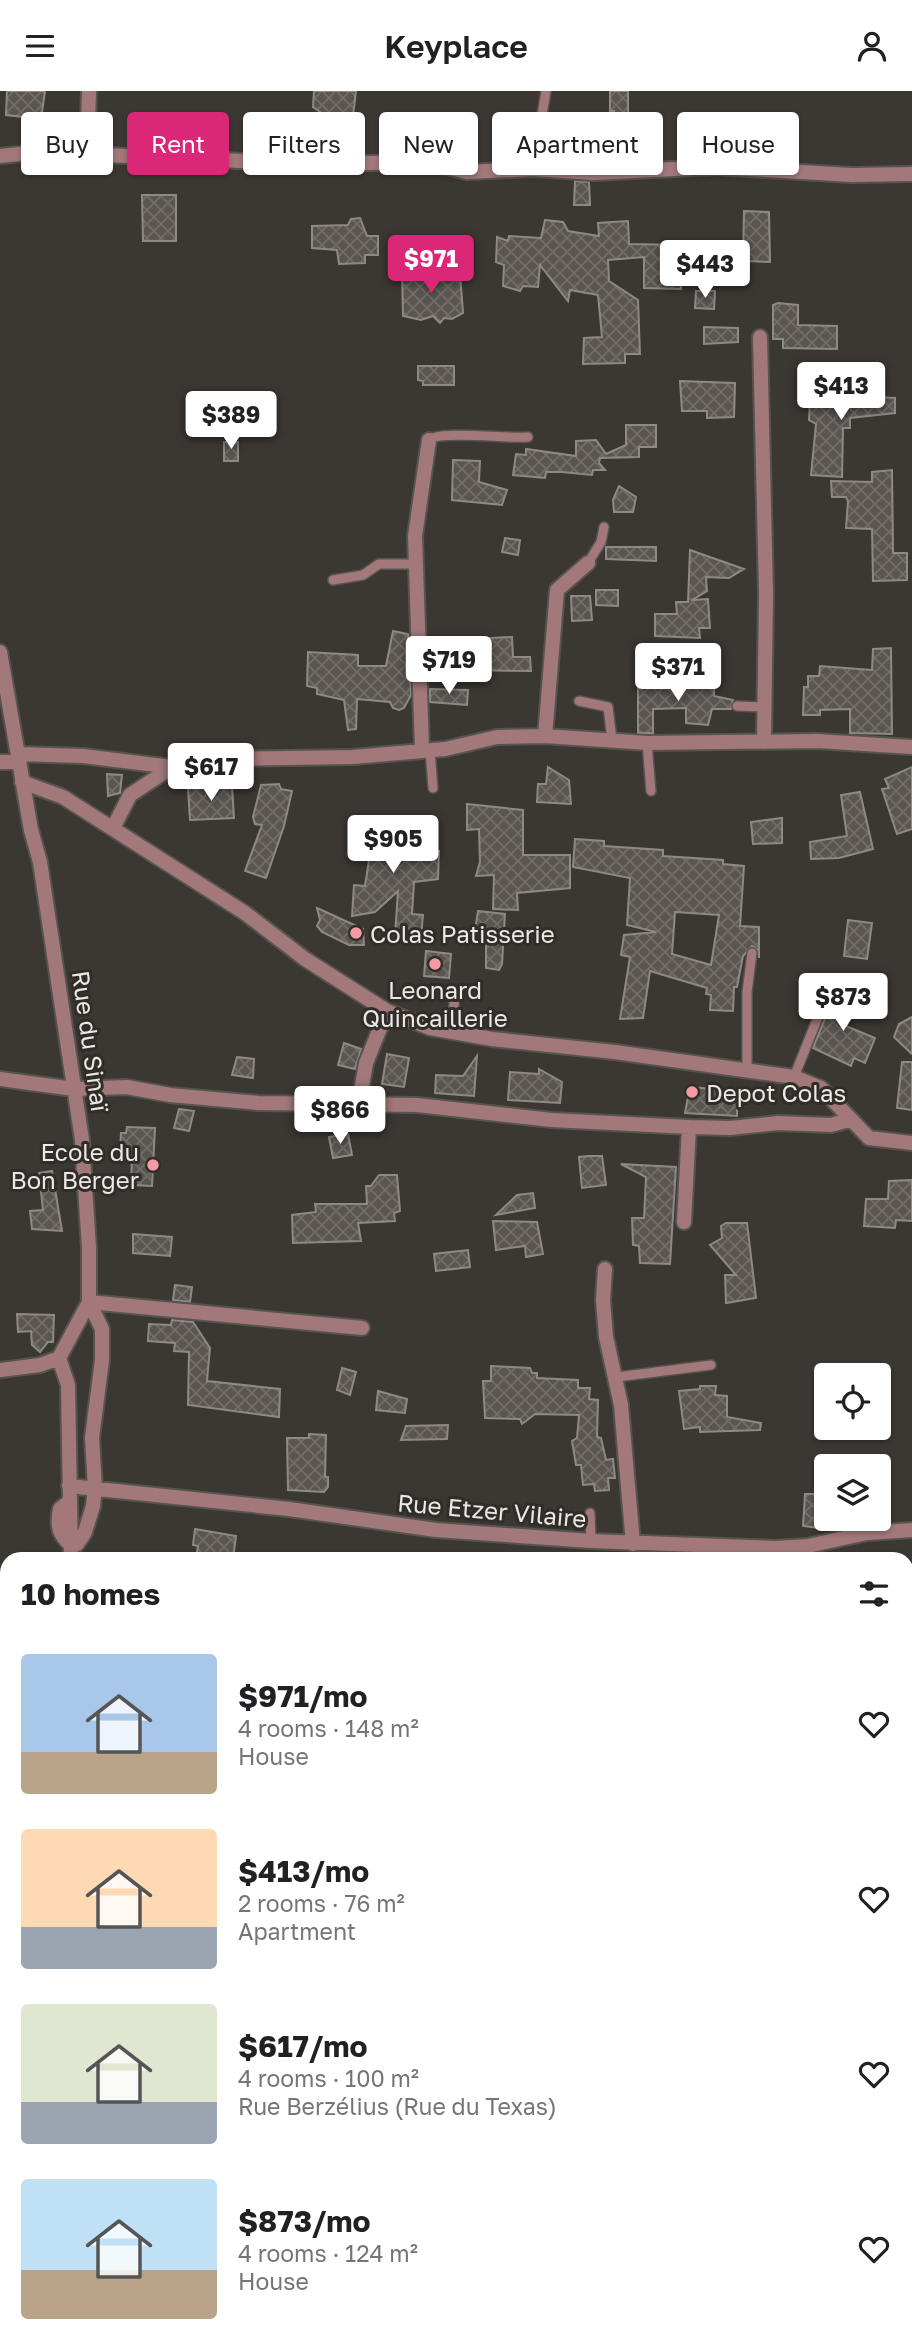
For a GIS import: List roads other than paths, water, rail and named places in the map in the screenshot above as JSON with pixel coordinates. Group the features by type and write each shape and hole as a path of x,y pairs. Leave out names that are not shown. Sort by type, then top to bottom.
{"street":[{"path":"88,112 89,91"},
{"path":"0,156 21,154"},
{"path":"113,154 310,164 427,162 467,172 492,171"},
{"path":"663,170 715,167 852,175 912,174"},
{"path":"760,337 766,593 764,742"},
{"path":"426,750 415,564 419,488 429,440"},
{"path":"545,736 557,590 588,563"},
{"name":"Rue du Sinaï","path":"0,652 22,782 43,874 82,1140 89,1302"},
{"path":"0,762 18,758 83,756 172,767 225,759 332,758 426,750 497,737 545,736 647,743 764,742 912,747"},
{"path":"113,828 130,795 172,767"},
{"path":"22,782 63,797 113,828 245,913 304,959 387,1011 446,1033 794,1077 821,1088 869,1138 912,1143"},
{"path":"359,1103 366,1063 387,1011"},
{"path":"0,1079 74,1089 127,1087 170,1095 258,1103 417,1105 552,1120 689,1127 730,1128 778,1123 831,1125 849,1120"},
{"path":"684,1222 689,1127"},
{"path":"605,1269 603,1300 606,1337 617,1377 633,1544"},
{"path":"89,1302 362,1328"},
{"path":"0,1370 40,1365 59,1358 89,1302"},
{"path":"71,1552 85,1532 95,1487 92,1437 102,1360 102,1329 89,1302"},
{"path":"59,1358 68,1385 71,1552"},
{"name":"Rue Etzer Vilaire","path":"69,1493 95,1487 289,1509 436,1530 760,1552"},
{"name":"Rue Etzer Vilaire","path":"781,1552 867,1533 912,1530"}],"lane":[{"path":"542,112 546,91"},
{"path":"429,440 441,435 509,439 528,437"},
{"path":"588,563 601,542 604,527"},
{"path":"333,580 363,575 379,564 415,564"},
{"path":"579,701 608,708 612,740"},
{"path":"737,706 765,707"},
{"path":"647,743 651,791"},
{"path":"426,750 433,788"},
{"path":"747,1070 747,992 752,953"},
{"path":"794,1077 830,987"},
{"path":"446,1033 454,1009 454,990"},
{"path":"617,1377 711,1365"},
{"path":"590,1513 591,1541"}],"place":[{"name":"Colas Patisserie","path":"356,933"},
{"name":"Leonard Quincaillerie","path":"435,964"},
{"name":"Depot Colas","path":"692,1092"},
{"name":"Ecole du Bon Berger","path":"153,1165"}]}
